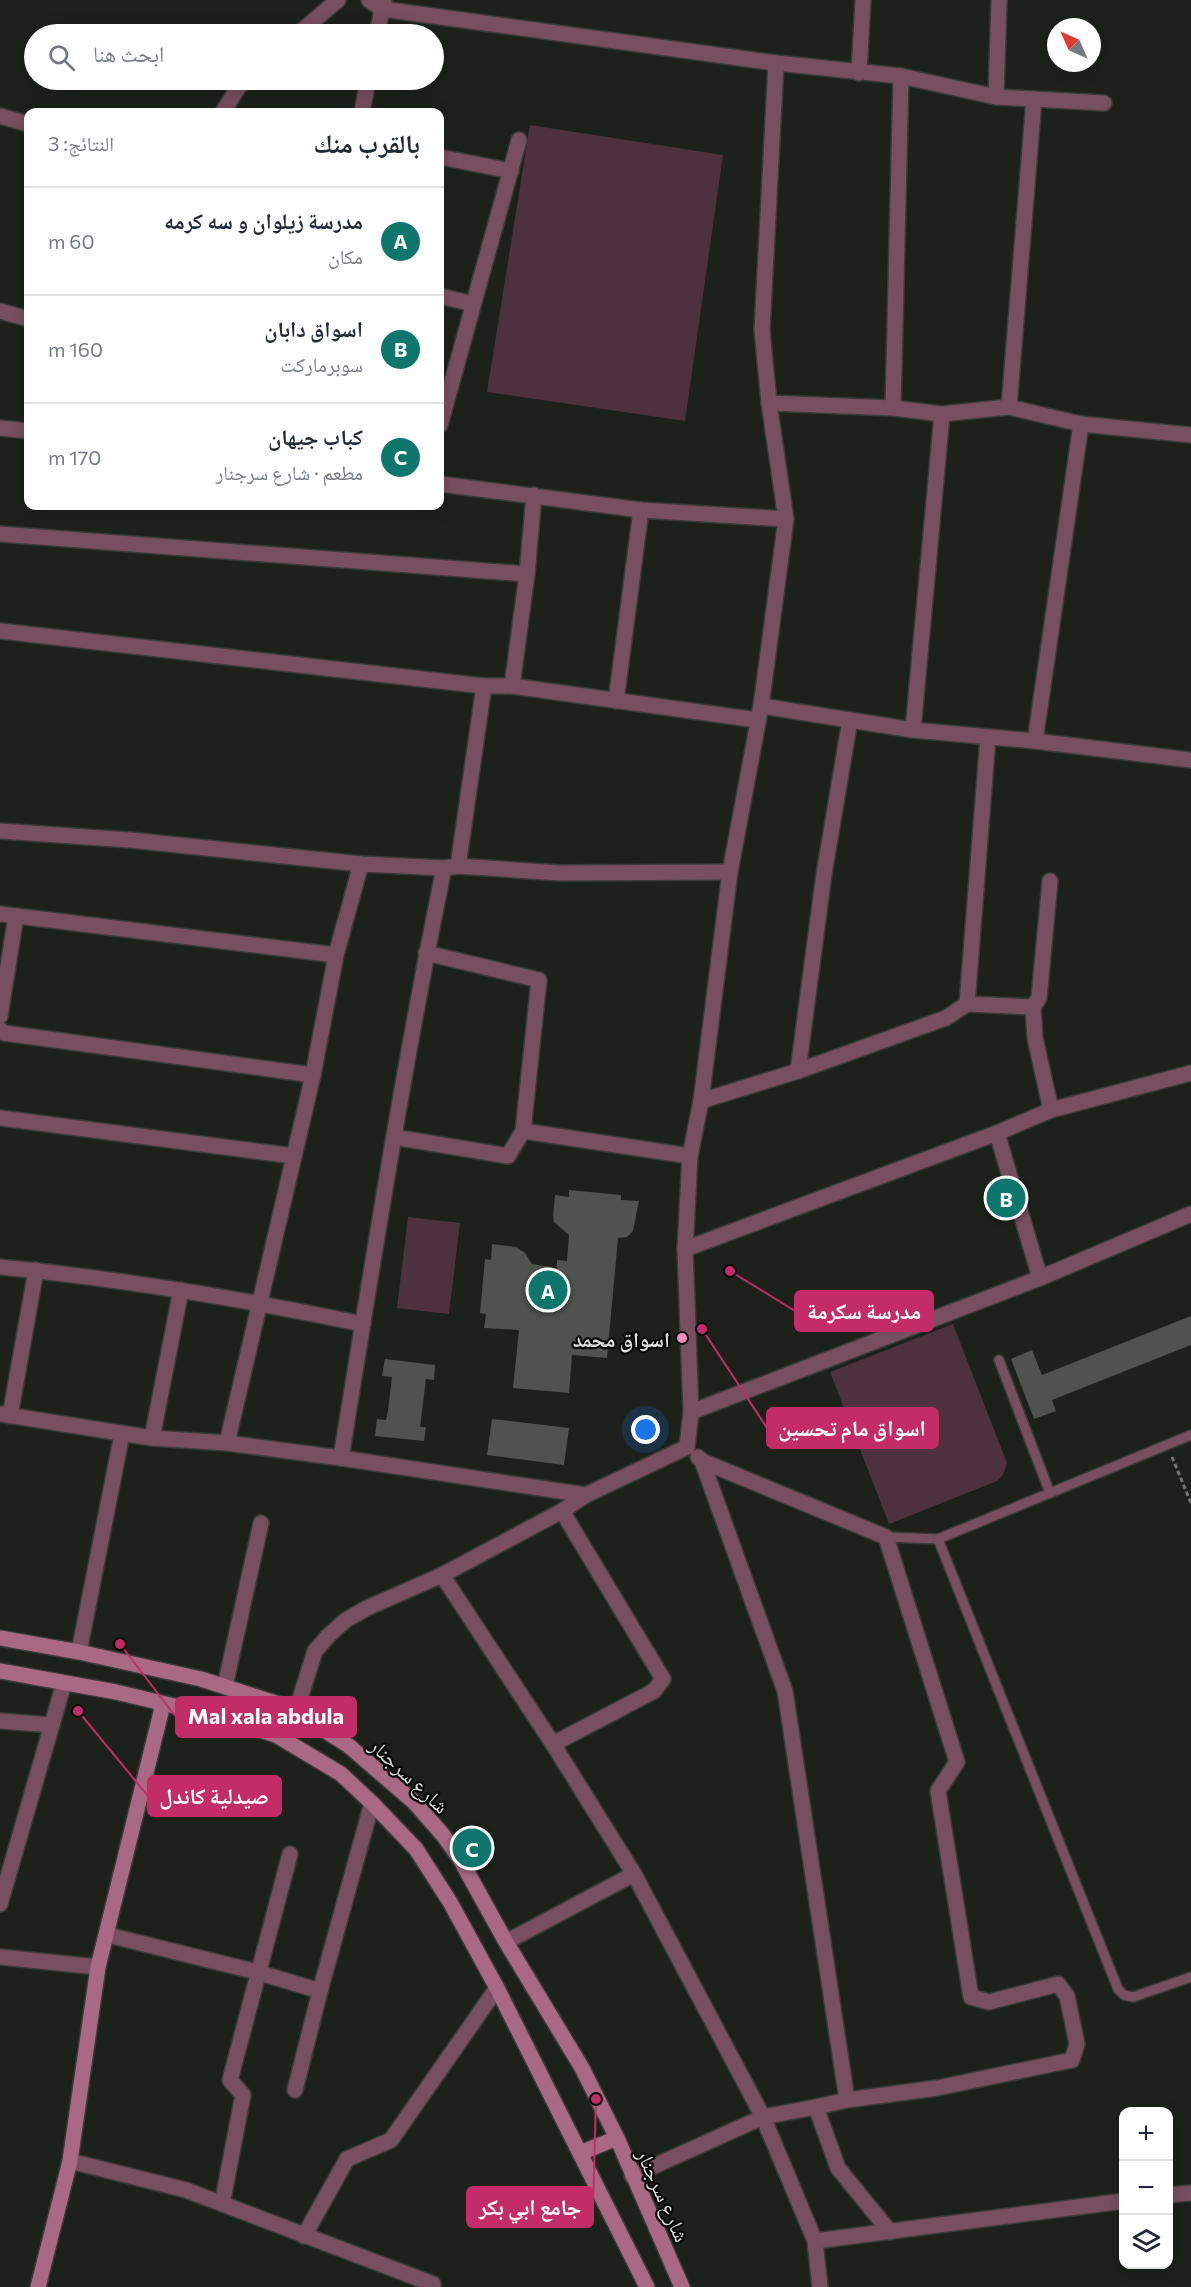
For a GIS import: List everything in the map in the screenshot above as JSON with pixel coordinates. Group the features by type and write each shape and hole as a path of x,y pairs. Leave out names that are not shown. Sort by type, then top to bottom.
{"street":[{"path":"310,24 338,0"},
{"path":"860,73 863,0"},
{"path":"996,97 999,0"},
{"path":"377,24 378,3 776,63 901,76 996,97 1104,103"},
{"path":"687,1447 691,1412 685,1249 690,1156 701,1101 730,872 759,713 786,519 769,403 762,330 776,63"},
{"path":"893,408 901,76"},
{"path":"225,108 237,90"},
{"path":"363,108 366,90"},
{"path":"1009,407 1034,99"},
{"path":"0,116 24,123"},
{"path":"444,410 519,140"},
{"path":"444,158 511,171"},
{"path":"444,297 473,304"},
{"path":"0,311 24,318"},
{"path":"769,403 893,408 942,414 1009,407 1081,424 1191,435"},
{"path":"913,730 942,414"},
{"path":"1035,741 1081,424"},
{"path":"0,428 24,431"},
{"path":"444,484 641,510 786,519"},
{"path":"512,686 527,574 534,495"},
{"path":"616,701 641,510"},
{"path":"0,534 527,574"},
{"path":"0,631 484,686 512,686 616,701 850,720 913,730 1035,741 1191,760"},
{"path":"341,1458 426,953 451,867 484,686"},
{"path":"798,1071 824,874 850,720"},
{"path":"967,1004 988,736"},
{"path":"0,831 130,840 361,864 560,873 730,872"},
{"path":"227,1443 313,1075 336,955 361,864"},
{"path":"1050,881 1039,998 1033,1007 1035,1038 1051,1110"},
{"path":"0,914 336,955"},
{"path":"0,1016 16,916"},
{"path":"394,1137 508,1156 523,1131 539,980 426,953"},
{"path":"701,1101 798,1071 946,1018 967,1004 1033,1007"},
{"path":"0,1029 4,1033 313,1075"},
{"path":"685,1249 997,1133 1051,1110 1191,1073"},
{"path":"0,1118 294,1156"},
{"path":"523,1131 690,1156"},
{"path":"997,1133 1040,1278"},
{"path":"691,1412 1040,1278 1191,1214"},
{"path":"0,1267 181,1290 261,1303 363,1324"},
{"path":"36,1270 5,1415 122,1434 227,1443 341,1458 586,1495"},
{"path":"152,1437 181,1290"},
{"path":"79,1652 122,1434"},
{"path":"632,2176 763,2117 847,2100 937,2088 1072,2060 1077,2044 1067,1996 1058,1984 989,2002 971,1997 939,1791 957,1762 886,1538 702,1461 687,1447"},
{"path":"296,1711 315,1651 346,1620 367,1608 442,1575 562,1511 586,1495 687,1447"},
{"path":"702,1461 785,1691 847,2100"},
{"path":"554,1744 654,1691 663,1679 562,1511"},
{"path":"225,1686 261,1523"},
{"path":"442,1575 554,1744 634,1874 763,2117 815,2241 820,2287"},
{"name":"شارع سرجنار","path":"0,1638 79,1652 225,1686 296,1711 349,1746 414,1802 431,1820 460,1859 506,1942 582,2068 617,2138 682,2287"},
{"path":"0,1671 116,1692 212,1715 276,1735 341,1774 372,1803 416,1849 450,1902 497,1988 647,2287"},
{"path":"0,1904 64,1683"},
{"path":"38,2287 70,2161 98,1967 108,1935 163,1704"},
{"path":"0,1721 52,1725"},
{"path":"295,2090 372,1803"},
{"path":"222,2204 243,2096 230,2080 290,1854"},
{"path":"506,1942 634,1874"},
{"path":"108,1935 320,1990"},
{"path":"0,1956 98,1967"},
{"path":"304,2236 347,2160 391,2140 497,1988"},
{"path":"816,2107 838,2168 890,2232"},
{"path":"580,2153 617,2138"},
{"path":"70,2161 186,2190 433,2284 432,2287"},
{"path":"1173,2195 1191,2193"},
{"path":"815,2241 1119,2202"}],"lane":[{"path":"999,1360 1050,1492"},
{"path":"886,1538 938,1539 1191,1435"},
{"path":"938,1539 1118,1989 1124,1995 1132,1998 1191,1977"}],"path":[{"path":"1167,1444 1191,1503"}],"shaded area":[{"path":"530,125 723,155 685,421 487,392"},
{"path":"408,1217 460,1223 449,1314 397,1308"},
{"path":"953,1324 1007,1463 1003,1475 997,1481 889,1524 830,1372"}],"building":[{"path":"569,1190 621,1195 621,1200 639,1201 633,1231 627,1237 618,1238 607,1358 572,1355 569,1393 513,1388 519,1330 484,1328 486,1314 480,1313 485,1259 491,1260 492,1244 516,1247 525,1253 532,1264 557,1268 557,1260 567,1261 569,1235 554,1222 553,1217 555,1195 569,1197"},
{"path":"1191,1316 1191,1345 1052,1400 1056,1411 1034,1419 1011,1359 1032,1350 1042,1375"},
{"path":"385,1359 435,1365 434,1380 426,1379 420,1427 426,1427 424,1441 375,1436 377,1419 386,1420 388,1411 392,1377 382,1376"},
{"path":"492,1419 569,1428 564,1465 487,1455"}],"place":[{"name":"اسواق دابان","path":"1006,1198"},
{"name":"مدرسة سكرمة","path":"730,1271"},
{"name":"مدرسة زيلوان و سه كرمه","path":"548,1290"},
{"name":"اسواق مام تحسين","path":"702,1329"},
{"name":"اسواق محمد","path":"682,1338"},
{"name":"Mal xala abdula","path":"120,1644"},
{"name":"صيدلية كاندل","path":"78,1711"},
{"name":"كباب جيهان","path":"472,1848"},
{"name":"جامع ابي بكر","path":"596,2099"}]}
